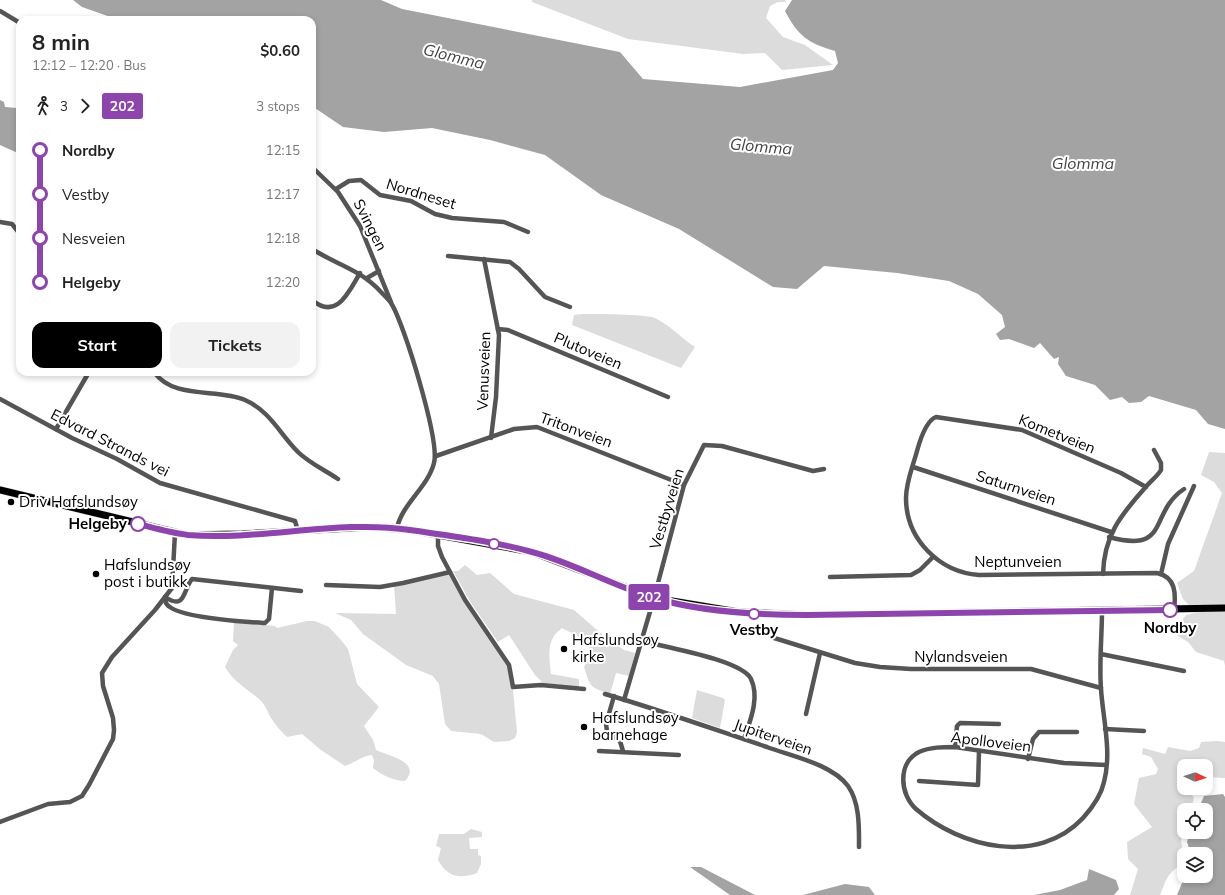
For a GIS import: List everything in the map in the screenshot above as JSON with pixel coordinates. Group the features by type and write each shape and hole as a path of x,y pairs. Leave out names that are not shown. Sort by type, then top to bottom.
{"main road":[{"path":"0,490 175,533 212,535 364,527 397,528 438,534 532,552 654,598 738,612 789,615 1225,608"}],"street":[{"path":"0,11 16,21"},
{"name":"Svingen","path":"316,171 336,190 360,226 379,271 410,351 424,396 436,456"},
{"name":"Nordneset","path":"336,190 349,181 361,180 380,195 411,202 435,214 452,218 502,222 528,232"},
{"path":"0,222 12,224 16,229"},
{"path":"316,251 360,273 367,278 391,304"},
{"path":"448,256 502,260 513,264 545,297 570,307"},
{"name":"Venusveien","path":"484,259 498,329 496,398 491,438"},
{"path":"367,278 379,271"},
{"path":"316,302 322,306 338,305 344,299 360,273"},
{"name":"Plutoveien","path":"498,329 514,333 668,397"},
{"path":"56,429 87,376"},
{"path":"157,376 162,382 178,388 245,400 275,423 301,455 338,479"},
{"name":"Edvard Strands vei","path":"0,399 117,459 160,484 231,504 286,517 296,523 298,531"},
{"name":"Kometveien","path":"931,420 939,417 1022,430 1121,474 1146,487"},
{"name":"Neptunveien","path":"931,420 921,440 906,494 908,515 917,537 933,557 950,568 973,574 1161,574"},
{"name":"Tritonveien","path":"436,456 522,427 537,427 684,485"},
{"name":"Vestbyveien","path":"624,700 654,598 684,485 704,445 722,446 813,471 824,469"},
{"path":"1102,574 1104,556 1110,534 1146,487 1160,472 1162,467 1154,450"},
{"path":"397,528 402,515 431,470 436,456"},
{"name":"Saturnveien","path":"913,467 1134,542 1148,538 1172,500 1184,489"},
{"path":"1174,610 1175,589 1170,581 1161,574 1168,544 1194,486"},
{"path":"0,822 48,804 70,802 82,796 90,785 112,739 114,730 113,718 103,686 102,673 112,657 165,597 173,583 175,533"},
{"path":"438,534 440,551 465,600 509,665 513,687 542,685 584,689"},
{"path":"830,577 911,575 920,570 933,557"},
{"path":"326,585 380,587 450,572"},
{"path":"165,597 173,602 180,600 185,595 192,579 301,591"},
{"path":"165,597 168,606 186,614 265,623 269,619 272,588"},
{"name":"Apolloveien","path":"1102,610 1101,688 1105,729 1106,766 1104,785 1094,805 1070,831 1037,845 1001,847 978,841 948,830 922,814 907,798 903,781 908,763 913,756 930,749 955,747 1028,759 1106,766"},
{"name":"Nylandsveien","path":"772,637 855,663 888,668 1031,669 1101,688"},
{"path":"642,641 721,661 744,670 751,679 755,697 744,739"},
{"path":"806,714 820,653"},
{"path":"1101,654 1184,671"},
{"name":"Jupiterveien","path":"606,694 744,739 820,766 842,779 851,792 858,813 859,847"},
{"path":"614,696 606,724 607,731 616,736 620,741 623,751"},
{"path":"955,747 957,726 960,723 999,724"},
{"path":"1105,729 1144,732"},
{"path":"1028,759 1034,736 1038,732 1077,732"},
{"path":"599,751 679,755"},
{"path":"919,782 978,785 979,751"}],"shaded area":[{"path":"532,0 785,0 786,2 778,2 770,6 766,18 783,37 805,45 833,65 782,70 765,53 743,54 628,39 532,2"},
{"path":"574,315 632,315 655,318 666,324 695,347 681,368 572,325"},
{"path":"1209,452 1225,453 1225,605 1190,606 1183,599 1177,583 1194,571 1222,493 1214,482 1201,475"},
{"path":"465,565 477,575 490,573 514,594 574,610 604,636 624,650 635,653 629,676 616,673 610,694 595,688 588,679 584,667 590,654 589,642 562,628 553,637 551,643 549,654 551,674 579,679 579,687 543,683 535,675 509,635 498,642 471,603 453,571 458,571"},
{"path":"450,572 511,669 517,732 515,738 509,741 494,742 481,734 451,731 445,724 439,684 433,676 406,665 363,634 351,620 335,613 396,614 394,585"},
{"path":"1199,612 1225,612 1225,666 1224,661 1196,652 1188,642 1173,633 1186,615"},
{"path":"307,621 315,621 329,627 348,649 357,684 379,707 364,726 373,740 376,750 401,760 406,764 409,769 409,774 405,781 388,777 373,768 374,760 372,755 345,766 321,750 302,734 287,737 274,723 261,701 236,681 225,667 233,650 238,645 233,641 234,622 275,626 277,628"},
{"path":"697,690 723,698 725,700 720,728 692,718"},
{"path":"1201,742 1225,742 1225,778 1213,777 1213,759 1177,759 1177,795 1192,795 1194,798 1193,803 1177,803 1177,839 1181,839 1182,847 1177,847 1177,867 1168,876 1160,895 1130,895 1138,869 1128,859 1127,842 1152,827 1134,804 1139,778 1156,774 1158,769 1151,757 1142,754 1143,748 1165,754 1168,747 1190,751 1199,748"},
{"path":"471,829 482,832 482,837 469,838 470,849 478,849 478,855 481,856 481,864 477,873 465,876 455,876 450,874 438,860 441,848 436,846 439,834 464,834"}],"water":[{"name":"Glomma","path":"73,0 381,0 402,9 620,52 643,79 740,87 833,70 838,63 835,51 811,41 799,33 794,27 785,11 792,0 1225,0 1225,429 1208,424 1196,410 1149,396 1141,402 1129,403 1122,397 1110,400 1095,385 1066,376 1058,364 1059,357 1054,359 1040,343 1034,348 1009,339 1000,340 996,334 1005,327 1002,315 978,294 949,281 897,273 824,266 797,289 773,287 679,229 601,195 545,155 490,140 432,128 384,132 343,127 316,109 316,16 108,16 82,7"},
{"path":"0,100 4,102 5,107 16,108 16,152 0,145"},
{"path":"1223,794 1225,797 1225,895 1177,895 1182,883 1213,883 1213,847 1189,847 1187,842 1188,839 1213,839 1213,803 1201,803 1204,796"},
{"path":"690,867 701,867 755,895 730,895"},
{"path":"1089,869 1116,880 1119,889 1114,895 1034,895 1060,890 1087,880"},
{"path":"845,884 869,887 875,895 803,895"}],"bus line":[{"name":"202","path":"138,524 175,533 200,535 370,527 389,527 410,530 464,538 532,552 554,559 654,598 701,607 757,614 807,615 1170,610"}],"place":[{"name":"Driv Hafslundsøy","path":"11,502"},
{"name":"Helgeby","path":"138,524"},
{"name":"Hafslundsøy post i butikk","path":"96,574"},
{"name":"Nordby","path":"1170,610"},
{"name":"Vestby","path":"754,614"},
{"name":"Hafslundsøy kirke","path":"564,649"},
{"name":"Hafslundsøy barnehage","path":"584,727"}]}
